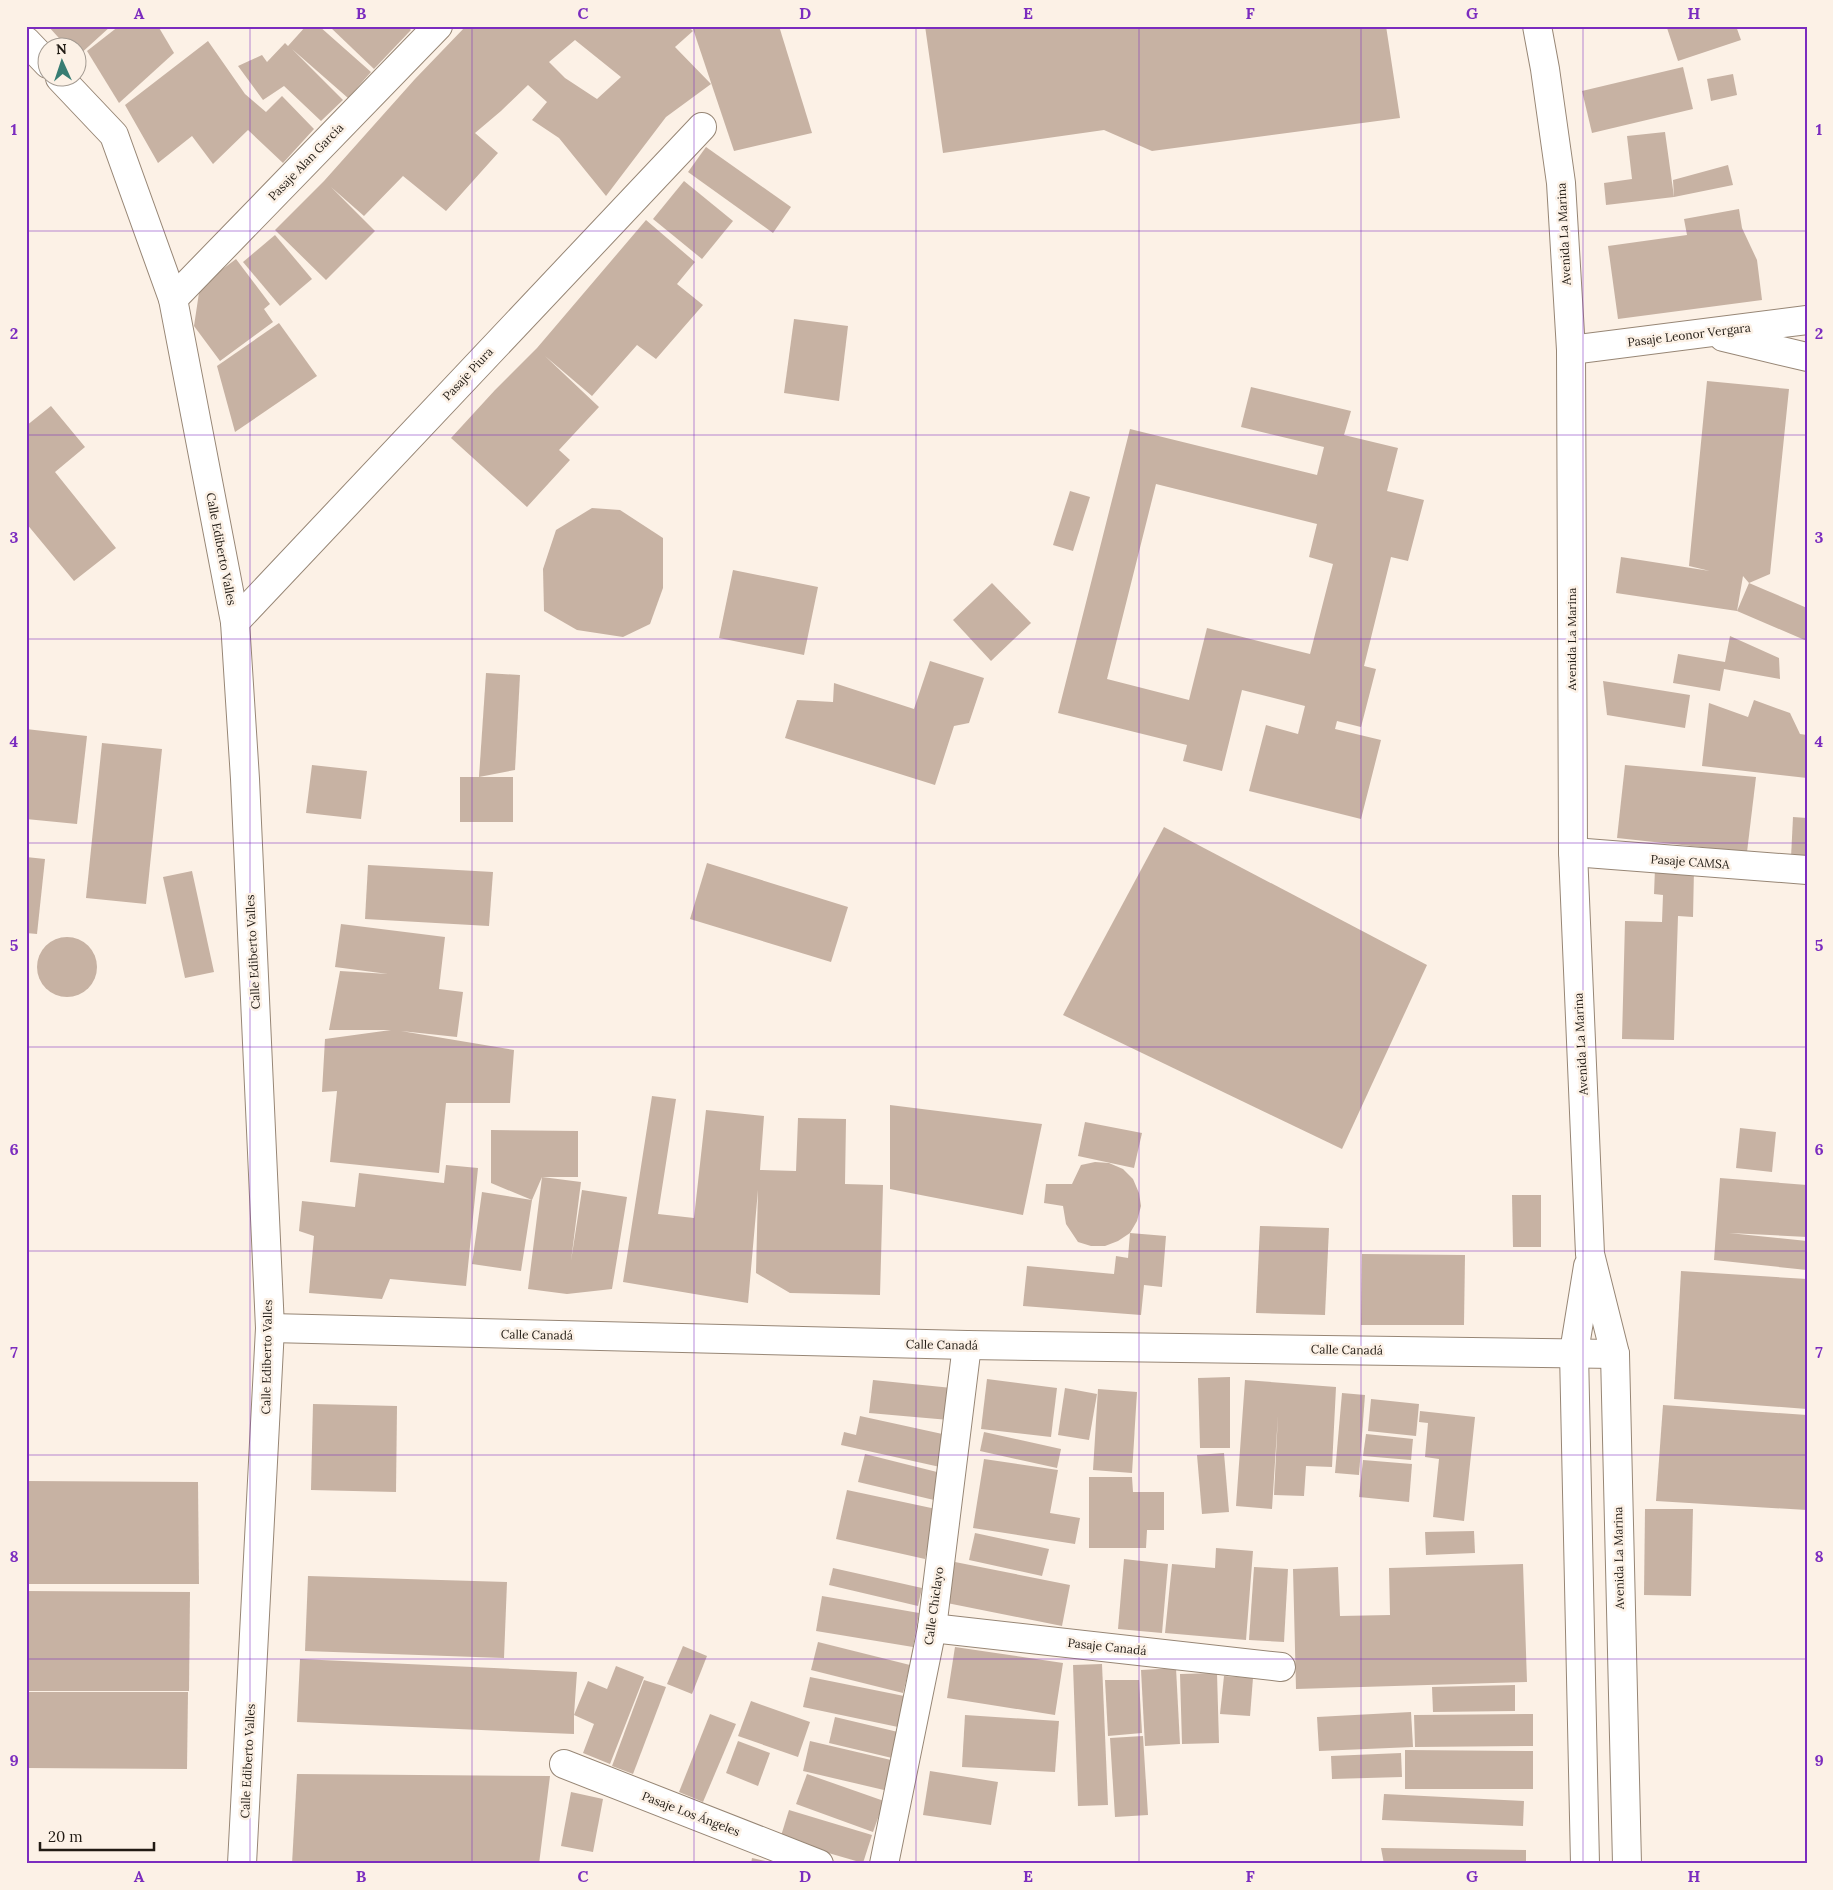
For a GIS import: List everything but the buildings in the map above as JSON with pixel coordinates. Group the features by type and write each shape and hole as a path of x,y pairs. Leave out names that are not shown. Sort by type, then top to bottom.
{"street":[{"name":"Pasaje Alan García","path":"174,298 438,26"},
{"name":"Avenida La Marina","path":"1536,26 1545,69 1561,183 1571,350 1572,852 1590,1254 1615,1354 1627,1864"},
{"path":"26,41 38,54"},
{"name":"Calle Ediberto Valles","path":"69,88 114,135 174,298 234,622 245,779 270,1328 242,1864"},
{"name":"Pasaje Piura","path":"234,622 702,126"},
{"name":"Pasaje Leonor Vergara","path":"1571,350 1807,320"},
{"path":"1707,333 1807,357"},
{"name":"Pasaje CAMSA","path":"1572,852 1807,870"},
{"name":"Avenida La Marina","path":"1585,1864 1574,1352 1590,1254"},
{"name":"Calle Canadá","path":"270,1328 967,1345 1615,1354"},
{"name":"Calle Chiclayo","path":"884,1864 932,1628 967,1345"},
{"name":"Pasaje Canadá","path":"932,1628 1281,1667"},
{"name":"Pasaje Los Ángeles","path":"564,1764 819,1864"}]}
